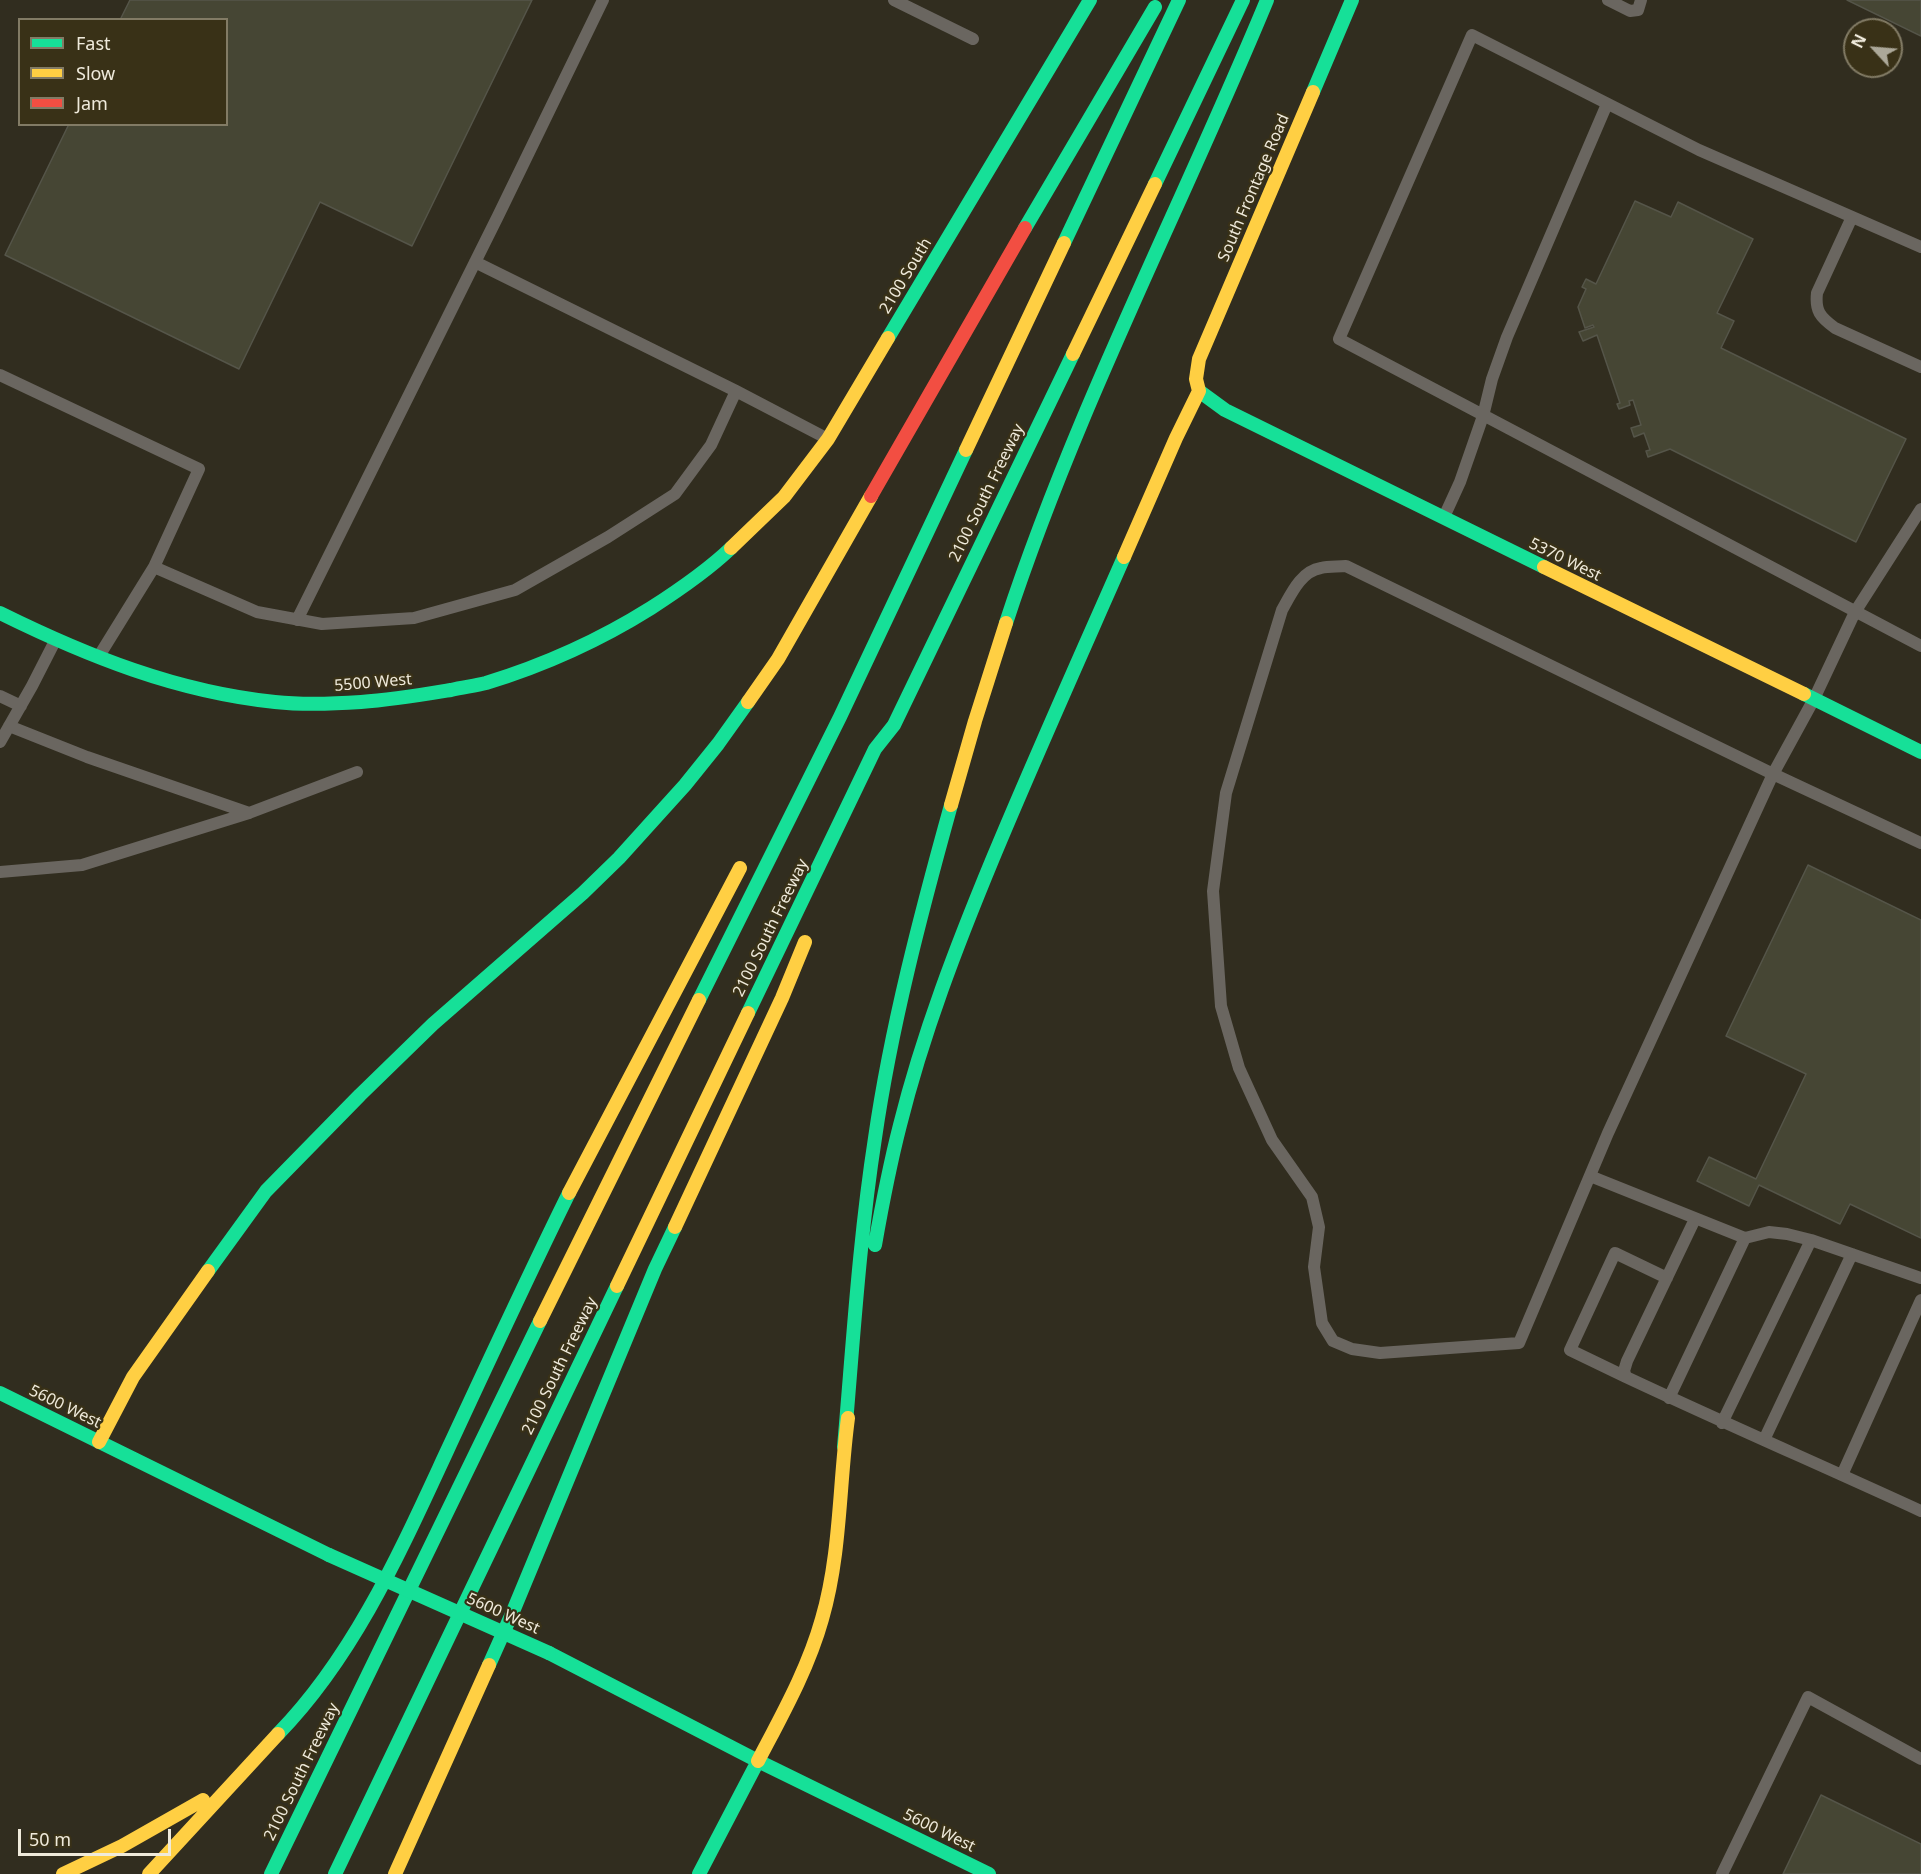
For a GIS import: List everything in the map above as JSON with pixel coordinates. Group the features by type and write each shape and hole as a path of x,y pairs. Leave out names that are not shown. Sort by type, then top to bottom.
{"main road":[{"name":"2100 South","path":"727,552 784,497 828,439 1090,0"},
{"path":"99,1442 133,1377 266,1191 433,1024 583,893 619,858 686,784 718,744 778,659 1048,187 1159,0"},
{"name":"2100 South Freeway","path":"272,1874 586,1226 840,717 1179,0"},
{"name":"2100 South Freeway","path":"335,1874 875,749 894,725 1243,0"},
{"path":"699,1874 803,1673 821,1622 832,1572 864,1214 875,1134 907,981 944,824 964,757 995,657 1046,512 1118,339 1200,159 1268,0"},
{"name":"South Frontage Road","path":"1199,391 1196,379 1199,359 1352,0"},
{"path":"844,1447 881,1210 905,1107 943,984 1010,816 1199,391"},
{"name":"5370 West","path":"1199,391 1225,410 1921,752"},
{"name":"5500 West","path":"0,613 98,658 154,677 203,690 275,702 328,704 402,699 485,682 559,657 622,626 678,591 727,552"},
{"path":"805,757 840,717"},
{"path":"849,834 894,725"},
{"path":"149,1874 249,1764 276,1738 350,1640 374,1601 401,1550 554,1224 744,860"},
{"path":"395,1874 533,1566 655,1269 773,1018 813,925"},
{"name":"5600 West","path":"0,1393 329,1555 549,1653 758,1761 990,1874"},
{"path":"63,1874 166,1822 208,1796 249,1764"}],"lane":[{"path":"297,620 603,0"},
{"path":"894,0 973,39"},
{"path":"1608,0 1630,10 1638,10 1641,0"},
{"path":"1921,247 1699,150 1472,35 1339,339 1921,646"},
{"path":"1443,518 1460,482 1484,416 1492,379 1507,337 1607,104"},
{"path":"1852,217 1817,293 1816,304 1819,314 1834,328 1921,367"},
{"path":"475,262 828,439"},
{"path":"0,375 199,469 154,567 98,658"},
{"path":"154,567 256,612 322,624 414,618 520,588 608,537 675,494 711,445 736,391"},
{"path":"1921,509 1855,612 1814,699 1773,774 1612,1123 1519,1343 1380,1353 1352,1349 1333,1341 1322,1323 1314,1267 1319,1227 1312,1197 1272,1140 1239,1068 1221,1006 1213,891 1226,793 1282,610 1305,576 1319,568 1346,566 1773,774 1921,843"},
{"path":"0,742 55,640"},
{"path":"0,696 21,706"},
{"path":"9,726 87,757 249,813"},
{"path":"0,872 82,865 249,813 357,772"},
{"path":"1590,1176 1745,1238 1769,1232 1786,1234 1811,1240 1921,1278"},
{"path":"1626,1377 1624,1371 1627,1361 1695,1219"},
{"path":"1669,1398 1745,1238"},
{"path":"1722,1423 1811,1240"},
{"path":"1667,1278 1616,1253 1570,1350 1722,1423 1921,1511"},
{"path":"1764,1440 1852,1254"},
{"path":"1842,1475 1921,1300"},
{"path":"1722,1874 1808,1697 1921,1759"}],"building":[{"path":"130,0 532,0 412,246 320,202 239,369 5,255 68,126 228,126 228,18 121,18"},
{"path":"1847,0 1921,0 1921,36 1903,27 1903,18 1884,18"},
{"path":"1635,201 1671,217 1678,202 1753,239 1717,313 1734,321 1721,348 1906,439 1856,542 1670,449 1648,457 1646,451 1650,450 1644,433 1634,437 1631,428 1641,425 1633,400 1629,401 1630,405 1619,409 1617,404 1620,403 1597,335 1583,341 1579,332 1594,327 1593,325 1585,328 1578,307 1586,289 1582,287 1586,279 1596,284"},
{"path":"1808,865 1921,920 1921,1238 1850,1204 1840,1224 1759,1185 1749,1206 1697,1181 1709,1157 1756,1179 1806,1074 1726,1036"},
{"path":"1821,1795 1921,1844 1921,1874 1783,1874"}],"traffic: fast":[{"path":"888,338 1090,0"},
{"path":"1064,243 1179,0"},
{"path":"1155,184 1243,0"},
{"path":"1006,623 1064,465 1130,309 1267,0"},
{"path":"1313,92 1352,0"},
{"path":"1025,228 1155,7"},
{"path":"748,1013 875,749 894,725 1073,354"},
{"path":"1199,391 1225,410 1544,567"},
{"path":"699,1000 840,717 966,450"},
{"path":"0,613 66,644 133,670 203,690 286,703 328,704 373,701 482,684 551,660 612,631 651,608 692,580 731,548"},
{"path":"875,1245 900,1125 919,1057 942,990 1009,820 1124,557"},
{"path":"1804,694 1921,752"},
{"path":"208,1271 266,1191 360,1095 433,1024 583,893 619,858 685,785 748,702"},
{"path":"844,1447 869,1177 882,1096 908,970 951,805"},
{"path":"278,1734 330,1670 353,1636 394,1563 569,1193"},
{"path":"489,1665 655,1269 675,1227"},
{"path":"335,1874 617,1286"},
{"path":"271,1874 540,1321"},
{"path":"0,1393 329,1555"},
{"path":"329,1555 549,1653"},
{"path":"549,1653 758,1761 989,1874"},
{"path":"699,1874 758,1761"}],"traffic: slow":[{"path":"1199,391 1196,379 1199,359 1313,92"},
{"path":"1073,354 1155,184"},
{"path":"966,450 1064,243"},
{"path":"731,548 784,497 828,439 888,338"},
{"path":"1124,557 1199,391"},
{"path":"748,702 778,659 871,496"},
{"path":"1544,567 1804,694"},
{"path":"951,805 1006,623"},
{"path":"569,1193 740,868"},
{"path":"675,1227 782,998 805,942"},
{"path":"540,1321 699,1000"},
{"path":"617,1286 748,1013"},
{"path":"99,1442 133,1377 208,1271"},
{"path":"758,1761 802,1674 822,1619 833,1569 848,1418"},
{"path":"395,1874 489,1665"},
{"path":"149,1874 278,1734"},
{"path":"63,1874 122,1846 203,1800"}],"traffic: jam":[{"path":"871,496 1025,228"}]}
